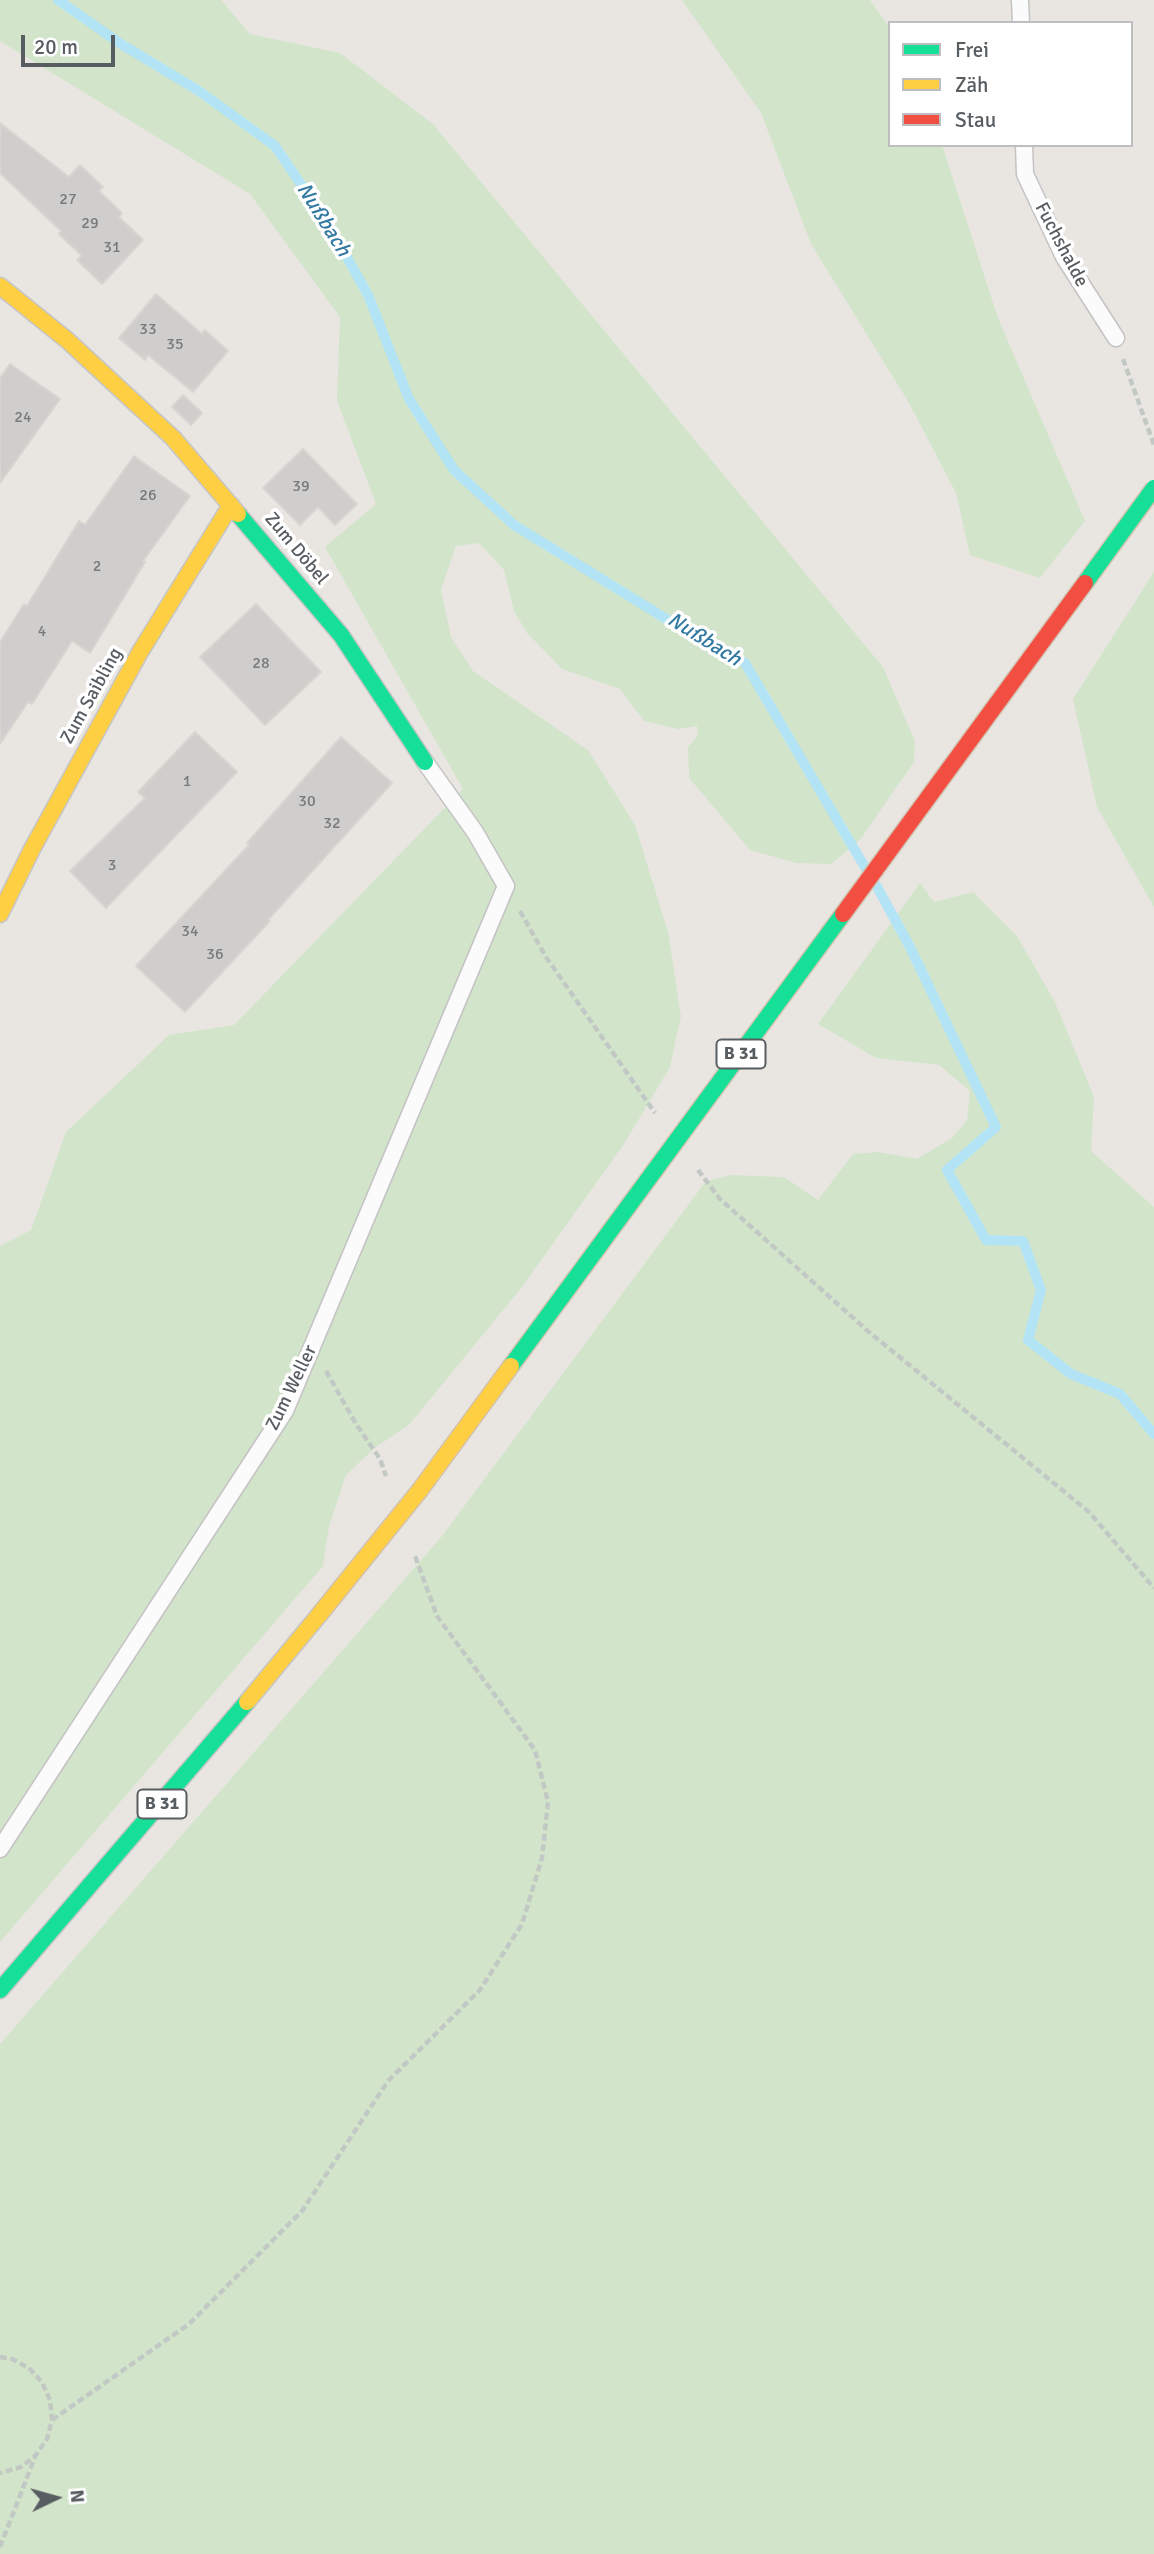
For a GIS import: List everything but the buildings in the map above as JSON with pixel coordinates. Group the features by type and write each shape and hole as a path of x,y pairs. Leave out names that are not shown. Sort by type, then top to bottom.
{"main road":[{"name":"Zum Döbel","path":"0,286 67,340 173,438 341,635 425,762"},
{"name":"B 31","path":"0,1990 197,1763 428,1478 1154,488"},
{"name":"Zum Saibling","path":"0,914 32,849 140,652 231,505"}],"lane":[{"path":"1020,0 1021,21"},
{"name":"Fuchshalde","path":"1024,147 1025,174 1064,257 1116,338"},
{"name":"Zum Döbel","path":"425,762 475,832 506,886"},
{"name":"Zum Weller","path":"0,1849 285,1411 506,886"}],"path":[{"path":"1116,338 1154,445"},
{"path":"506,886 546,957 660,1120"},
{"path":"691,1161 720,1199 859,1323 1089,1513 1154,1588"},
{"path":"311,1351 380,1459"},
{"path":"52,2420 189,2325 302,2211 388,2081 480,1990 522,1924 542,1858 548,1802 535,1750 437,1616"},
{"path":"0,2357 12,2359 29,2368 42,2382 50,2400 52,2420 47,2439 36,2455 0,2547"},
{"path":"0,2473 21,2467 36,2455"}],"green space":[{"path":"0,0 221,0 250,34 340,53 433,124 883,667 915,741 914,762 860,840 831,864 796,863 750,850 689,778 688,747 698,735 697,726 678,729 644,721 620,689 562,669 527,633 514,611 504,570 479,543 456,546 441,590 451,637 473,671 588,750 635,825 668,932 681,1016 670,1067 624,1144 522,1287 409,1425 376,1447 346,1475 329,1527 323,1566 0,1942 0,1246 31,1230 66,1132 169,1035 234,1025 463,789 325,547 376,504 337,401 340,317 250,194 0,41"},
{"path":"682,0 870,0 888,25 888,147 943,147 998,318 1085,521 1040,578 970,555 956,493 909,403 811,244 761,113"},
{"path":"1154,572 1154,907 1097,807 1073,699"},
{"path":"920,883 934,902 973,892 1017,936 1055,1002 1094,1097 1091,1151 1154,1207 1154,2554 0,2554 0,2044 442,1536 706,1181 731,1175 784,1177 818,1200 853,1154 879,1152 917,1159 952,1138 967,1120 970,1091 939,1065 876,1058 818,1024"}],"waterway":[{"name":"Nußbach","path":"58,0 121,44 199,91 275,146 330,227 368,295 409,399 454,470 514,525 676,625 745,663 866,869"},
{"name":"Nußbach","path":"876,885 910,947 996,1127 947,1170 986,1240 1023,1241 1041,1290 1028,1340 1071,1374 1120,1394 1154,1434"}],"traffic: fast":[{"path":"1085,583 1154,488"},
{"path":"238,514 341,635 425,762"},
{"path":"511,1366 843,914"},
{"path":"0,1990 247,1702"}],"traffic: slow":[{"path":"0,286 67,340 173,438 238,514"},
{"path":"0,914 32,849 140,652 231,505"},
{"path":"319,1615 420,1490 511,1366"},
{"path":"247,1702 319,1615"}],"traffic: jam":[{"path":"843,914 1085,583"}]}
